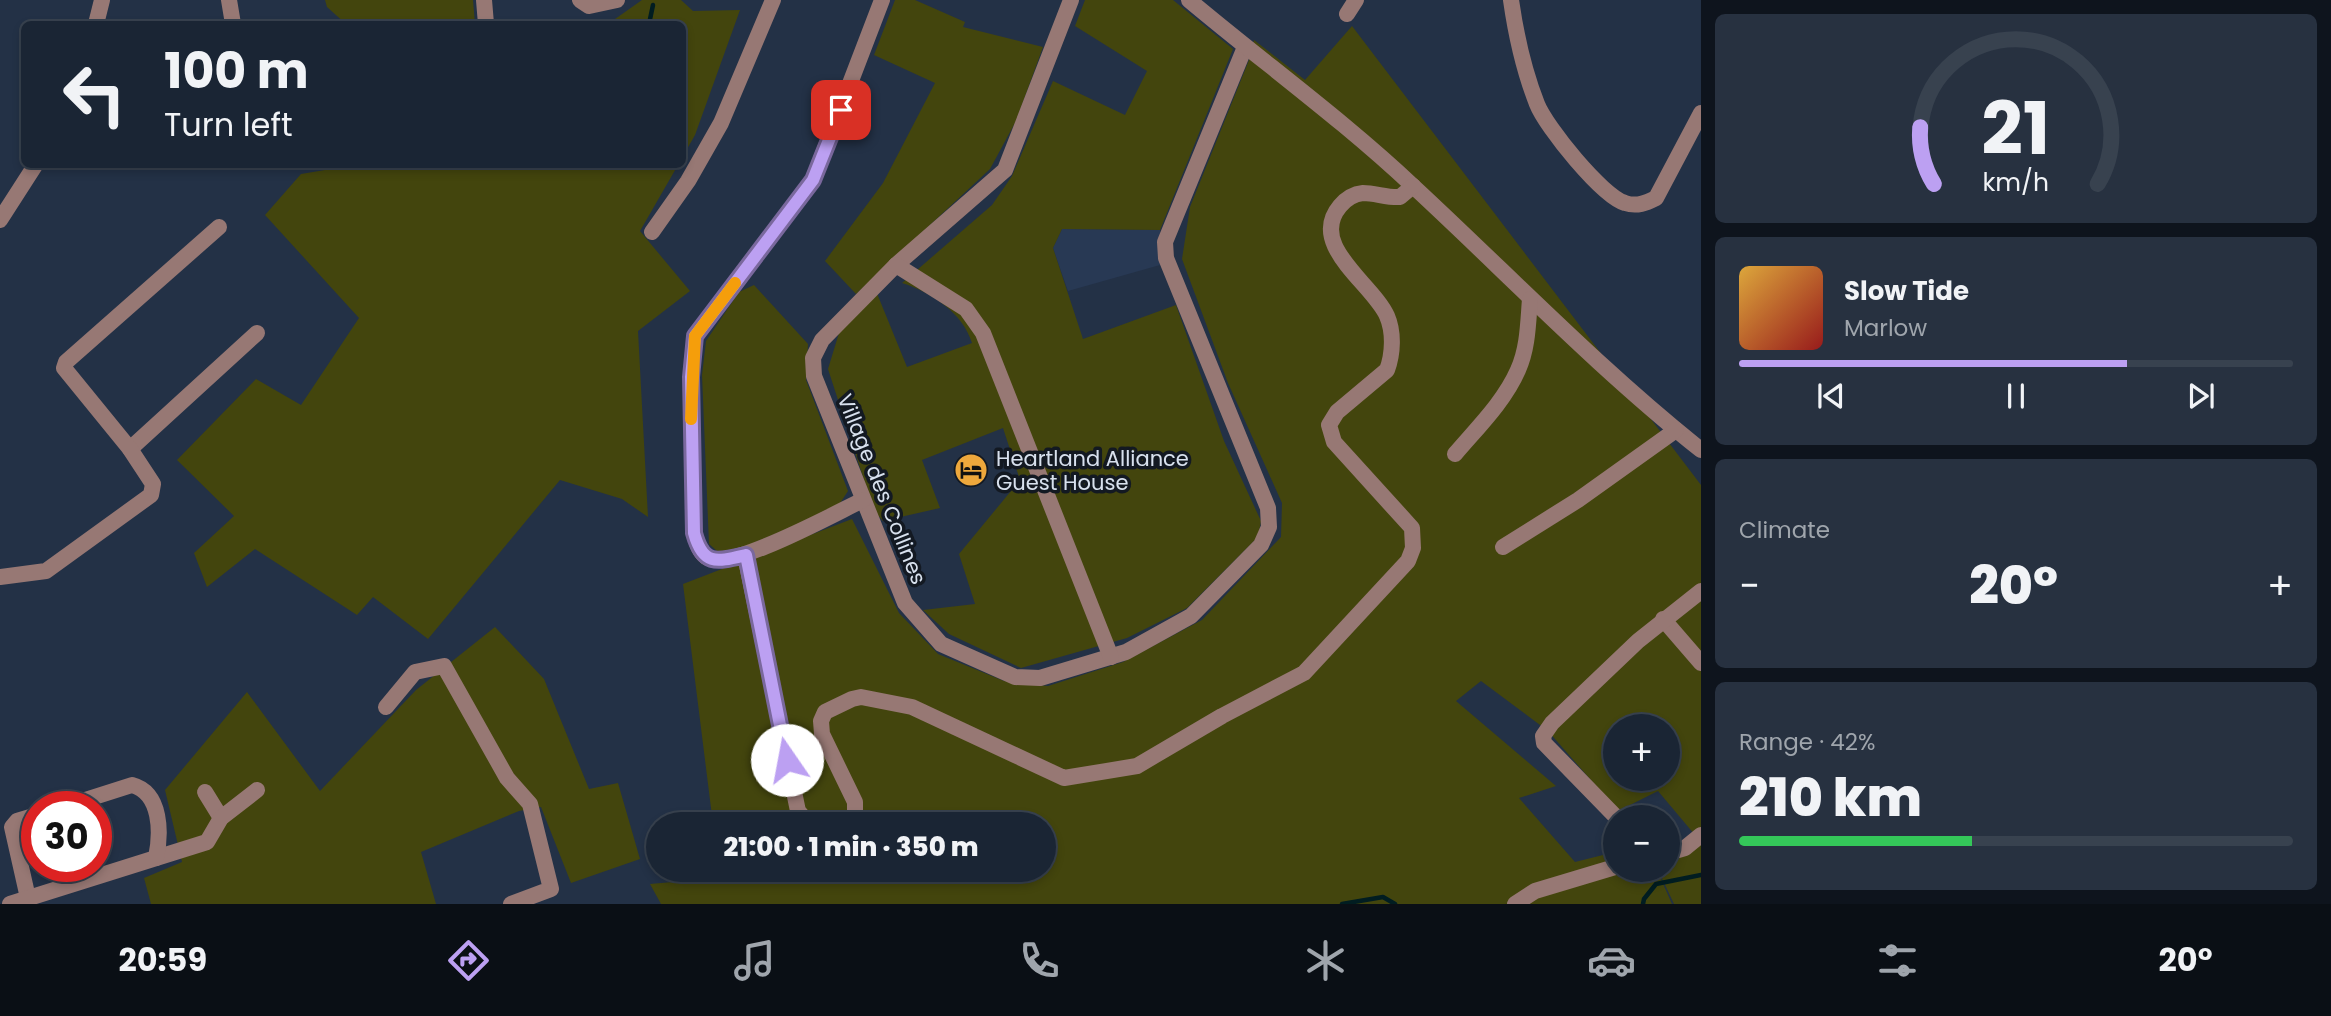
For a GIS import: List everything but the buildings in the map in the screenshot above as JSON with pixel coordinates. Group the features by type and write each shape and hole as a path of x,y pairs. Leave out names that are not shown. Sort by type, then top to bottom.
{"street":[{"path":"97,21 102,0"},
{"path":"229,0 232,21"},
{"path":"484,0 486,21"},
{"path":"580,0 589,6 617,0"},
{"path":"652,232 688,181 721,123 773,0"},
{"path":"863,500 746,555 721,561 707,559 698,549 694,533 691,377 695,336 813,180 882,0"},
{"name":"Village des Collines","path":"1071,0 1004,170 897,265 822,340 814,358 814,376 905,603 941,644 1015,677 1040,678 1111,657 1164,632 1191,616 1261,545 1269,527 1268,508 1166,258 1165,242 1244,47"},
{"path":"1189,0 1244,47 1285,75 1413,186 1530,299 1701,450"},
{"path":"1347,14 1356,0"},
{"path":"1511,0 1522,54 1538,107 1589,174 1609,195 1627,204 1642,205 1656,198 1701,113"},
{"path":"0,220 33,168"},
{"path":"855,812 855,803 822,734 821,720 825,712 852,699 861,697 912,707 1064,778 1137,766 1222,716 1304,673 1408,561 1413,548 1412,528 1334,442 1329,425 1336,412 1387,370 1391,359 1391,331 1387,314 1334,246 1334,213 1345,199 1362,193 1400,197 1413,186"},
{"path":"0,578 46,571 151,495 153,484 130,449 67,376 66,362 219,227"},
{"path":"897,265 965,309 983,333 1111,657"},
{"path":"1455,454 1506,392 1519,369 1526,344 1530,299"},
{"path":"130,449 257,332"},
{"path":"1503,547 1578,500 1676,430"},
{"path":"746,555 799,812"},
{"path":"1604,805 1544,743 1543,736 1552,723 1663,619 1701,591"},
{"path":"1663,619 1701,663"},
{"path":"386,707 415,672 444,666 508,778 530,804 552,884 548,893 510,904"},
{"path":"112,791 132,785 140,787 150,798 161,832 156,858"},
{"path":"10,904 207,842 221,818 257,790"},
{"path":"205,792 221,818"},
{"path":"21,820 12,827 21,870"},
{"path":"1680,849 1701,835"},
{"path":"1515,904 1535,891 1603,871"},
{"path":"24,882 27,898"}],"shaded area":[{"path":"325,0 473,0 475,21 343,21 327,7"},
{"path":"642,0 681,0 693,11 740,10 695,135 686,151 686,21 612,21"},
{"path":"895,0 915,0 965,22 963,27 1043,47 1016,121 990,169 856,294 825,261 883,183 935,83 874,55"},
{"path":"1085,0 1173,0 1233,49 1160,230 1062,229 1053,248 1083,339 1176,305 1224,441 1261,521 1258,537 1187,608 1127,638 1021,668 949,634 923,610 975,604 959,554 1020,480 1003,428 922,460 940,508 883,521 874,511 828,369 839,333 876,291 907,367 972,343 961,322 945,305 902,283 992,205 1012,176 1053,81 1125,115 1147,71 1075,26"},
{"path":"1352,26 1701,485 1701,904 1674,904 1664,882 1680,882 1680,842 1695,835 1680,817 1680,805 1670,805 1658,791 1630,805 1613,805 1548,731 1481,681 1456,701 1556,786 1519,798 1575,862 1603,855 1603,882 1662,882 1672,904 661,904 650,884 1056,882 1056,812 712,812 683,584 852,519 899,613 938,654 1004,681 1048,686 1123,662 1202,620 1281,537 1282,503 1228,383 1182,259 1190,207 1249,60 1254,40 1305,80"},
{"path":"676,168 640,231 690,291 638,331 648,517 622,499 560,480 428,639 373,597 357,615 255,549 207,587 194,553 234,516 177,460 256,379 301,405 359,318 265,215 301,174 331,169"},
{"path":"1062,229 1160,230 1160,265 1068,291 1053,248"},
{"path":"754,285 808,344 806,380 848,491 837,508 732,552 717,551 709,544 702,375 706,341 739,292"},
{"path":"495,627 544,679 589,789 618,783 640,859 571,883 541,807 519,811 421,852 436,904 151,904 144,878 182,862 165,790 247,692 320,791 416,690"}],"waterway":[{"path":"650,21 653,5"},
{"path":"1643,904 1656,884 1701,875"},
{"path":"1342,904 1383,897 1395,904"}],"slow traffic":[{"path":"691,419 695,336 735,283"}],"place":[{"name":"Heartland Alliance Guest House","path":"971,470"}],"route":[{"path":"787,760 746,555 721,561 707,559 698,549 694,533 691,377 695,336 813,180 841,110"}]}
